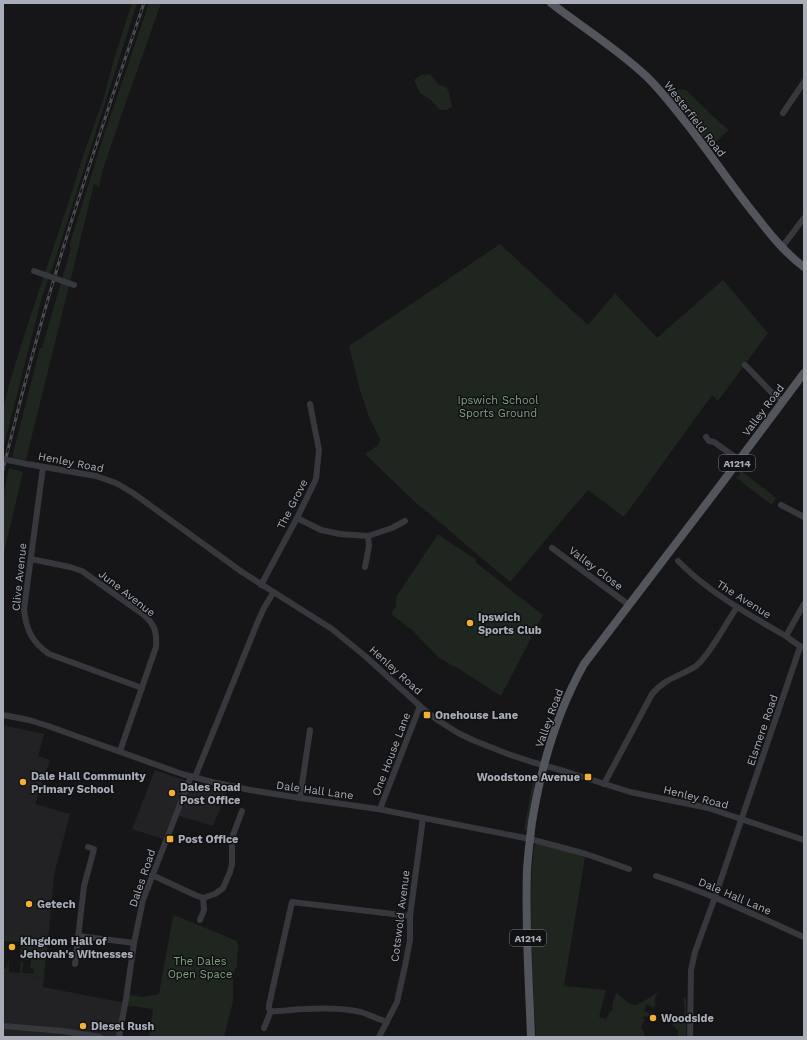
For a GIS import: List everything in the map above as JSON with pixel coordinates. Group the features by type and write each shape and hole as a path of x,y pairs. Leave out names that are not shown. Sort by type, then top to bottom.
{"main road":[{"name":"Westerfield Road","path":"551,3 621,54 645,75 683,119 745,203 764,226 782,247 794,259 804,266"},
{"name":"Valley Road","path":"531,1037 526,904 527,869 535,805 544,765 558,719 575,680 584,664 804,373"}],"street":[{"path":"783,113 804,82"},
{"path":"782,247 804,218"},
{"path":"34,271 74,285"},
{"path":"745,365 773,394 783,401"},
{"name":"The Grove","path":"261,584 297,518 316,479 319,450 310,404"},
{"path":"706,441 714,442 739,460"},
{"name":"Henley Road","path":"3,459 92,475 103,478 133,493 242,572 343,638 436,719 464,736 508,754 604,784 642,795 708,808 804,840"},
{"name":"Clive Avenue","path":"43,467 24,609 27,627 36,642 49,654 142,688"},
{"path":"781,505 804,517"},
{"path":"297,518 325,531 354,536 368,536 392,528 405,521"},
{"path":"365,567 369,546 368,536"},
{"name":"Valley Close","path":"552,548 629,605"},
{"name":"June Avenue","path":"31,559 82,571 136,609 149,620 154,627 156,633 156,647 120,751"},
{"name":"The Avenue","path":"678,560 708,587 737,607 796,642 802,648"},
{"name":"Dales Road","path":"119,1037 134,943 143,900 152,875 258,621 273,593"},
{"path":"786,636 804,604"},
{"path":"604,784 652,694 659,686 668,680 696,666 702,661 737,607"},
{"name":"Elsmere Road","path":"690,1037 692,965 695,952 802,648"},
{"name":"One House Lane","path":"380,809 420,706"},
{"name":"Dale Hall Lane","path":"3,715 29,720 193,777 250,790 380,809 530,839 586,854 629,868"},
{"path":"300,798 310,730"},
{"path":"152,875 203,898 215,894 223,888 227,882 232,864 233,835 242,811"},
{"name":"Cotswold Avenue","path":"379,1037 397,1002 405,966 410,940 410,916 423,818"},
{"path":"75,964 84,886 94,849 88,847"},
{"name":"Dale Hall Lane","path":"656,876 715,897 804,937"},
{"path":"200,920 204,910 203,898"},
{"path":"264,1028 271,1011 269,1009 269,1005 292,902 410,916"},
{"path":"79,936 134,943"},
{"path":"271,1011 277,1012 303,1009 346,1010 361,1012 387,1022"},
{"path":"3,1026 100,1037"}],"shaded area":[{"name":"Dale Hall Community Primary School","path":"3,725 44,734 38,756 50,760 35,804 70,814 54,875 48,940 3,936"},
{"path":"155,770 178,778 227,791 213,826 173,814 163,839 132,829"},
{"path":"3,973 44,977 43,987 125,1003 119,1037 3,1037"}],"green space":[{"path":"132,3 137,3 42,297 3,449 3,410 9,385 80,165 104,97 114,59"},
{"path":"149,3 161,3 103,169 99,187 94,184 26,460 12,457 40,348 42,348 71,248 70,243 105,132"},
{"path":"430,74 438,84 447,88 452,107 446,110 440,110 430,99 420,93 414,80 421,75"},
{"path":"680,89 686,90 729,130 710,147 677,103 667,93"},
{"name":"Ipswich School Sports Ground","path":"500,244 588,325 615,293 657,338 723,280 768,333 718,401 712,395 624,517 588,490 510,582 415,502 365,454 378,445 380,439 369,417 360,390 349,346"},
{"path":"9,468 23,472 3,557 3,496"},
{"path":"740,470 776,498 772,505 735,477 739,476"},
{"name":"Ipswich Sports Club","path":"438,534 477,560 475,562 543,615 501,696 439,658 412,630 391,614 396,606 396,597"},
{"path":"534,775 536,776 527,828 526,831 524,831"},
{"path":"537,843 585,857 564,986 606,990 599,1017 606,1019 610,1011 612,1011 616,992 628,1003 637,1005 659,992 655,999 656,1007 654,1006 653,1008 647,1004 644,1010 650,1014 651,1012 653,1013 649,1020 649,1016 644,1016 643,1018 645,1019 641,1027 646,1037 536,1037 531,900 534,846"},
{"name":"The Dales Open Space","path":"174,915 237,941 237,944 239,945 237,968 235,968 233,977 233,1001 224,1037 149,1037 153,1009 132,1006 126,1007 129,995 143,997 159,994"},
{"path":"4,935 48,940 44,977 3,973 3,970 7,967 8,961 9,972 20,973 21,961 23,962 22,973 33,974 34,969 30,968 31,960 20,959 21,942 3,941"},
{"path":"683,998 686,998 686,1037 678,1037 678,1030 672,1025 680,1020 684,1015"}],"railway":[{"path":"3,470 59,262 144,3"}],"place":[{"name":"Ipswich Sports Club","path":"470,623"},
{"name":"Onehouse Lane","path":"427,715"},
{"name":"Woodstone Avenue","path":"588,777"},
{"name":"Dale Hall Community Primary School","path":"23,782"},
{"name":"Dales Road Post Office","path":"172,793"},
{"name":"Post Office","path":"170,839"},
{"name":"Getech","path":"29,904"},
{"name":"Kingdom Hall of Jehovah's Witnesses","path":"12,947"},
{"name":"Woodside","path":"653,1018"},
{"name":"Diesel Rush","path":"83,1026"}]}
